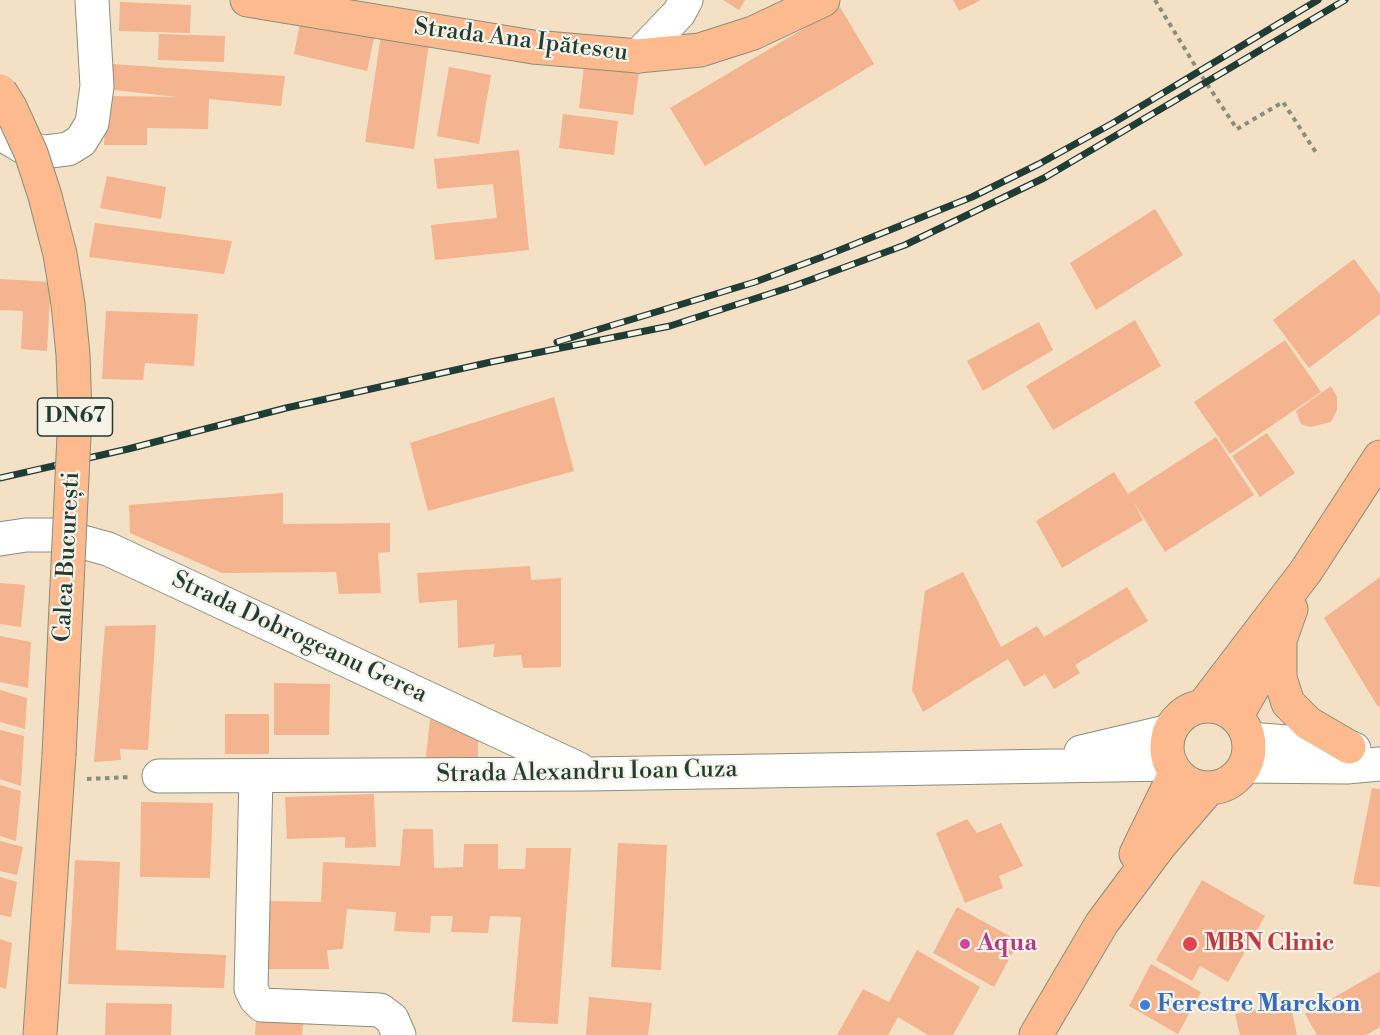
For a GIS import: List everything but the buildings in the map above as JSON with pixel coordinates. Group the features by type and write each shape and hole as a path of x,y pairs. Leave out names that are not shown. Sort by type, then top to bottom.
{"main road":[{"name":"Strada Ana Ipătescu","path":"247,0 533,47 638,56 700,50 753,33 823,0"},
{"name":"Calea București","path":"0,91 31,153 45,196 61,264 73,355 75,414 57,780 40,1035"},
{"path":"1203,706 1305,571 1380,457"},
{"path":"1243,740 1226,710 1215,706 1203,706 1189,710 1178,719 1170,731 1168,748 1173,768 1185,781 1196,786 1209,788 1223,785 1236,778 1243,740 1305,571"},
{"path":"1280,640 1280,678 1288,703 1308,723 1349,747"},
{"path":"1102,923 1173,768"},
{"path":"1035,1035 1102,923 1160,844 1209,788"}],"street":[{"path":"0,133 25,148 44,152 68,149 81,141 92,123 97,86 92,0"},
{"path":"638,56 679,13 686,0"},
{"name":"Strada Dobrogeanu Gerea","path":"0,539 26,535 57,535 108,549 589,774"},
{"name":"Strada Alexandru Ioan Cuza","path":"1015,767 1170,731"},
{"path":"1243,740 1349,747 1380,762"},
{"path":"1243,740 1347,767 1380,762"},
{"name":"Strada Alexandru Ioan Cuza","path":"159,776 589,774 1015,767 1173,768"},
{"path":"256,776 251,989 256,999 262,1005 380,1010 392,1019 399,1035"}],"path":[{"path":"1155,0 1202,78 1237,129 1282,102 1317,154"},
{"path":"57,780 159,776"}],"railway":[{"path":"557,342 755,282 972,197 1039,164 1113,123 1318,0"},
{"path":"0,478 128,449 286,408 491,362 670,326 794,286 905,245 1044,178 1345,0"}],"place":[{"name":"Aqua","path":"965,944"},
{"name":"MBN Clinic","path":"1190,944"},
{"name":"Ferestre Marckon","path":"1145,1005"}]}
